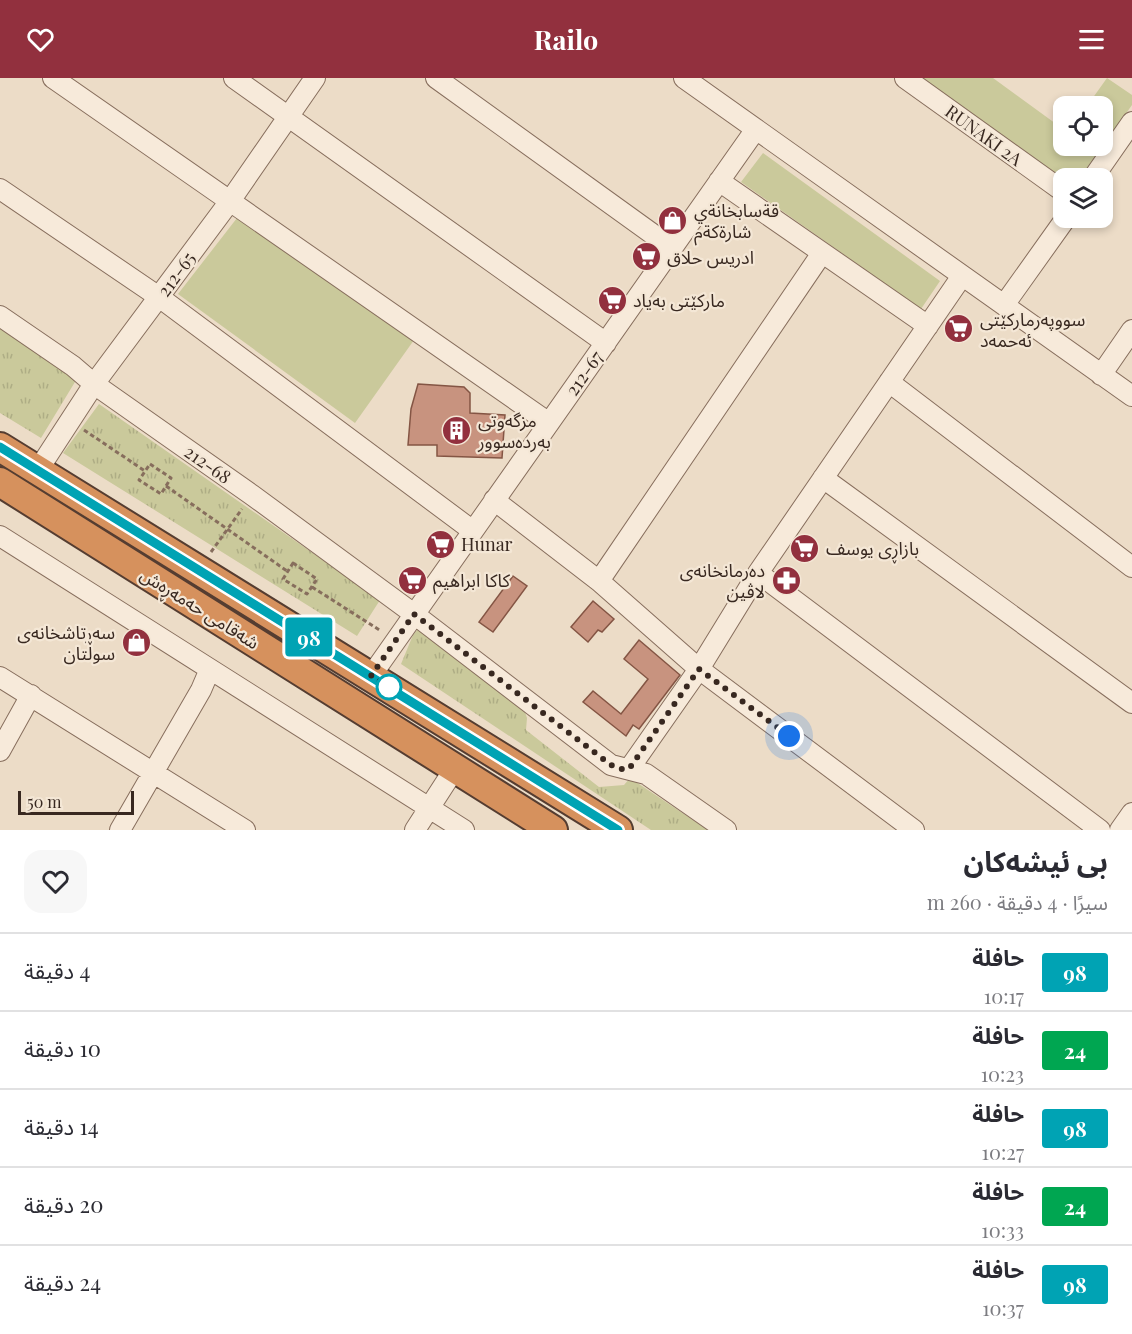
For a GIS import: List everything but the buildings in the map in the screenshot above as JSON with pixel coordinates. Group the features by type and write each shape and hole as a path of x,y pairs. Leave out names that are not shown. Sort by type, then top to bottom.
{"highway":[{"name":"شەقامی حەمەڕەش","path":"0,447 618,830"},
{"name":"شەقامی حەمەڕەش","path":"3,489 553,830"}],"street":[{"path":"53,78 549,423"},
{"path":"234,78 606,343"},
{"name":"212-65","path":"38,470 94,384 230,201 315,78"},
{"path":"436,78 672,248"},
{"name":"RUNAKI 2A","path":"905,78 1053,184"},
{"path":"692,80 756,129 1132,396"},
{"path":"1100,168 1132,122"},
{"name":"212-67","path":"371,676 756,129"},
{"path":"719,181 928,326"},
{"path":"0,189 159,297 473,531"},
{"path":"1004,305 1059,228"},
{"path":"599,580 822,253"},
{"path":"629,769 699,669 758,573 962,276"},
{"name":"212-68","path":"0,316 73,366 94,384 252,495 414,614 611,765 646,774 726,830"},
{"path":"1101,375 1132,330"},
{"path":"889,382 1132,567"},
{"path":"823,478 1132,703"},
{"path":"495,501 599,580 699,669 914,830"},
{"path":"0,536 464,830"},
{"path":"758,573 1100,830"},
{"path":"120,830 201,690 210,669"},
{"path":"0,677 245,830"},
{"path":"0,751 31,695"},
{"path":"415,830 455,768"},
{"path":"1120,830 1132,813"}],"path":[{"path":"70,421 145,471"},
{"path":"150,464 171,478 161,494 139,480 145,471 150,464"},
{"path":"166,486 287,571"},
{"path":"211,553 252,495"},
{"path":"293,563 317,579 307,594 283,579 287,571 293,563"},
{"path":"312,587 396,641"}],"green space":[{"path":"922,78 993,78 1053,122 1053,156 1096,156 1087,168 1053,168 1053,173"},
{"path":"1107,78 1132,95 1132,105 1113,132 1113,96 1094,96"},
{"path":"763,153 940,281 921,309 741,182"},
{"path":"237,218 414,340 355,423 178,294"},
{"path":"0,324 78,377 41,438 0,413"},
{"path":"99,404 380,600 357,636 63,453"},
{"path":"419,628 524,709 527,718 526,730 599,787 624,785 630,778 708,830 651,830 401,664 413,635"}],"bus line":[{"name":"98","path":"0,447 618,830"}],"place":[{"name":"قةسابخانةي شارةكةم","path":"673,220"},
{"name":"ادريس حلاق","path":"646,257"},
{"name":"مارکێتی بەیاد","path":"612,300"},
{"name":"سووپەرمارکێتی ئەحمەد","path":"959,329"},
{"name":"مزگەوتی بەردەسوور","path":"457,430"},
{"name":"Hunar","path":"440,544"},
{"name":"بازاڕی یوسف","path":"805,548"},
{"name":"کاکا ابراهيم","path":"412,580"},
{"name":"دەرمانخانەی لاڤین","path":"786,580"},
{"name":"سەرتاشخانەی سوڵتان","path":"136,642"}],"route":[{"path":"389,687 371,676 414,614 611,765 620,769 629,769 699,669 789,736"}]}
